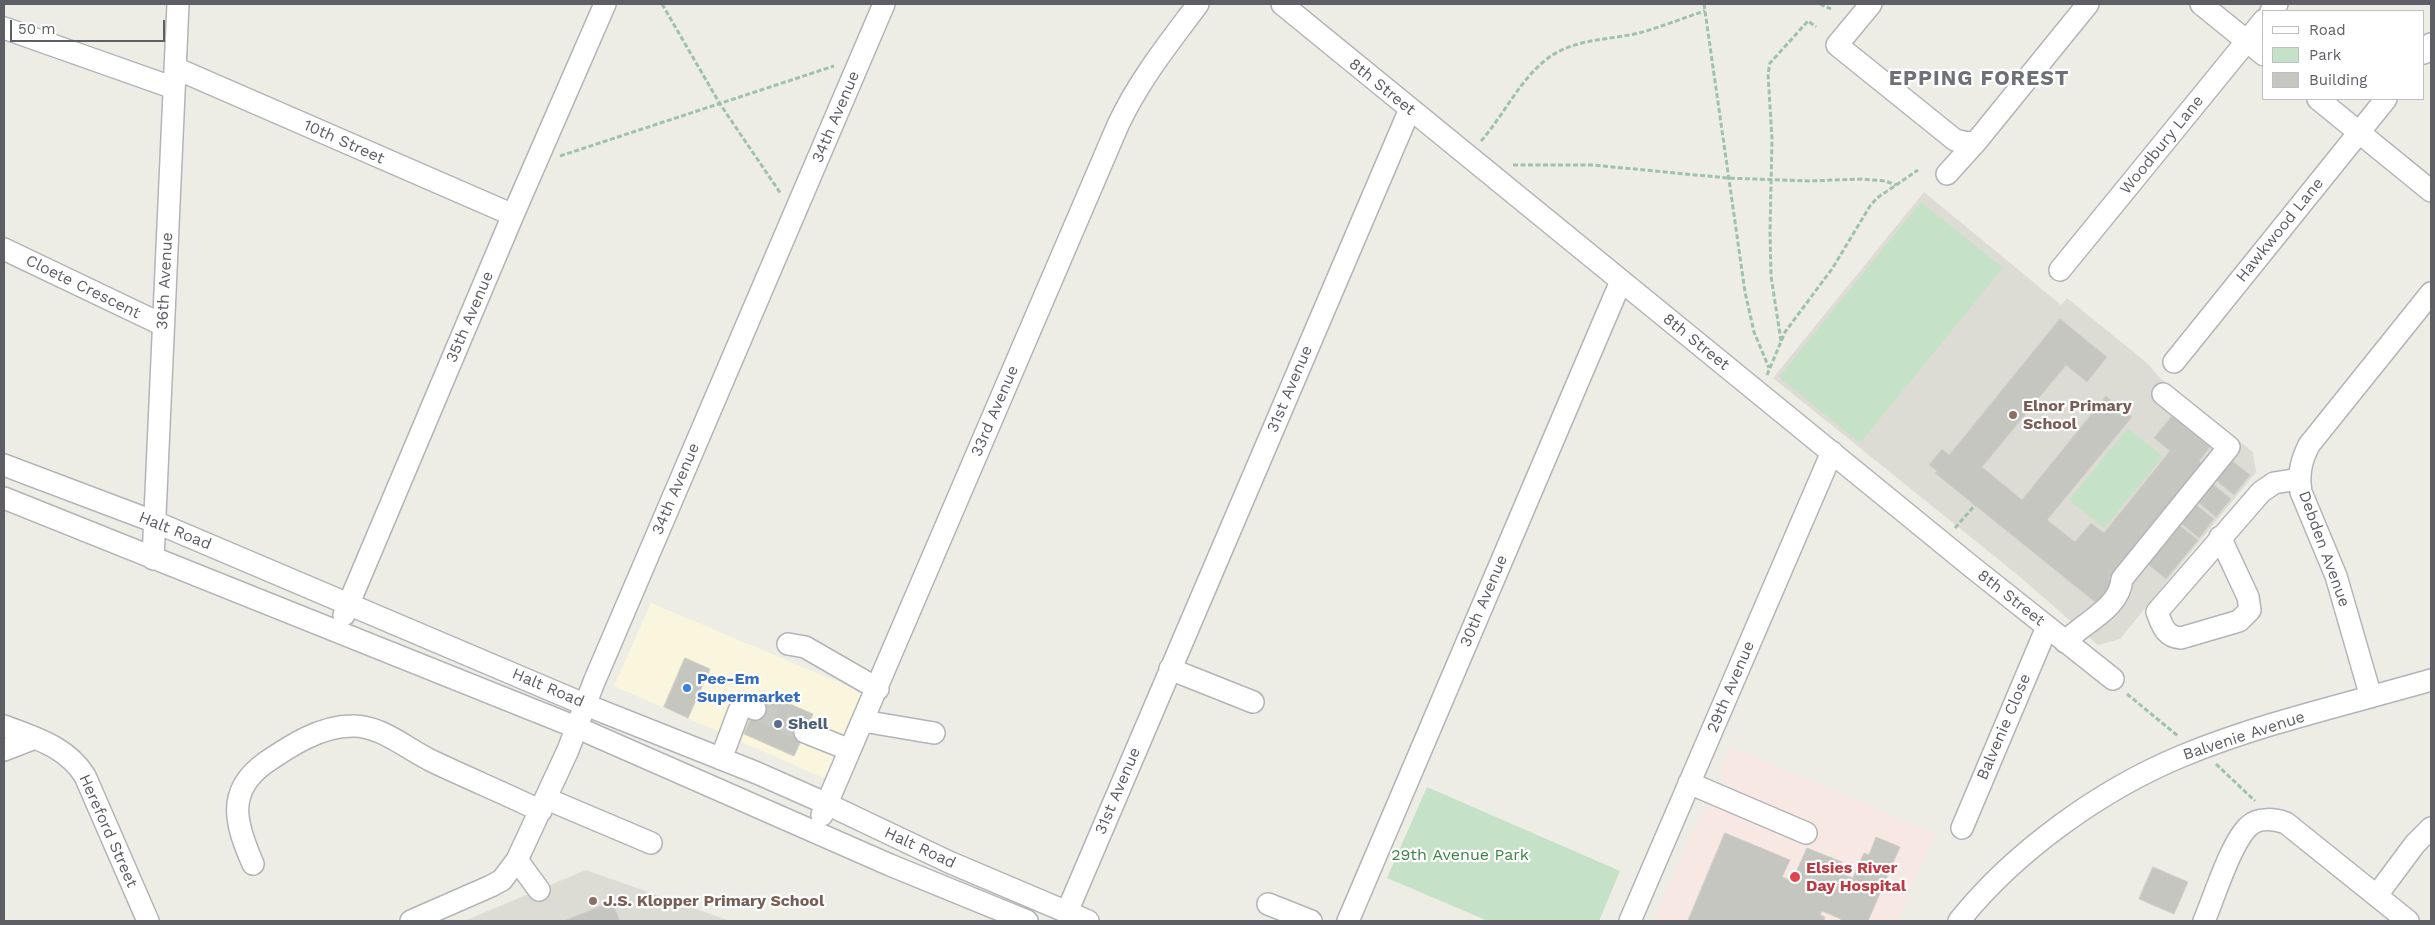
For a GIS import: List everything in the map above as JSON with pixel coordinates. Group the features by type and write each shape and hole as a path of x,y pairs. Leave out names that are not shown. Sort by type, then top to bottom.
{"street":[{"name":"36th Avenue","path":"152,559 178,4"},
{"name":"35th Avenue","path":"338,632 513,215 605,4"},
{"name":"34th Avenue","path":"411,921 502,880 517,860 578,728 586,705 884,4"},
{"name":"33rd Avenue","path":"814,831 878,689 1118,124 1132,94 1198,4"},
{"name":"8th Street","path":"1282,4 2117,684"},
{"path":"1947,174 1976,142 2088,4"},
{"path":"2201,4 2262,52"},
{"path":"1854,7 1837,45 1956,140 1967,143 1976,142"},
{"name":"Woodbury Lane","path":"2060,270 2262,22"},
{"path":"4,28 175,78"},
{"name":"10th Street","path":"175,78 513,215"},
{"path":"2319,100 2431,191"},
{"name":"Hawkwood Lane","path":"2174,362 2385,100"},
{"name":"31st Avenue","path":"1067,912 1410,109"},
{"name":"Cloete Crescent","path":"4,249 163,325"},
{"name":"30th Avenue","path":"1348,921 1621,281"},
{"name":"Debden Avenue","path":"2371,697 2336,576 2307,508 2299,479 2304,456 2309,445 2431,293"},
{"path":"2065,642 2078,628 2107,609 2121,588 2122,579 2229,447 2163,394"},
{"name":"29th Avenue","path":"1630,921 1832,452"},
{"name":"Halt Road","path":"4,465 155,522 586,705 721,759 827,804 949,862 1088,921"},
{"path":"2220,537 2248,597 2250,610 2239,621 2181,638 2172,636 2165,631 2157,612 2220,537 2261,492 2274,482 2299,479"},
{"name":"Halt Road","path":"4,498 152,559 578,728 1027,921"},
{"name":"Balvenie Close","path":"1962,828 2047,627"},
{"path":"788,644 805,647 878,689"},
{"path":"1170,669 1253,702"},
{"name":"Balvenie Avenue","path":"1959,921 2004,873 2031,849 2110,794 2138,777 2216,743 2431,680"},
{"path":"721,759 739,711 745,705 755,709"},
{"path":"863,722 934,733"},
{"name":"Hereford Street","path":"4,726 66,753 85,776 148,921"},
{"path":"253,864 239,824 238,809 245,782 251,773 290,746 318,733 350,726 372,728 432,761 544,805 651,843"},
{"path":"805,732 850,750"},
{"path":"4,750 35,738"},
{"path":"1689,784 1806,833"},
{"path":"2204,921 2237,842 2250,825 2268,819 2286,823 2377,894 2408,921"},
{"path":"2377,894 2415,844 2431,828"},
{"path":"517,860 539,890"},
{"path":"1268,904 1311,921"}],"path":[{"path":"662,4 720,104 782,196 798,204"},
{"path":"1704,4 1745,292 1754,332 1769,368"},
{"path":"1820,4 1854,7"},
{"path":"1476,146 1530,74 1544,61 1564,48 1580,42 1639,33 1705,11"},
{"path":"1780,341 1772,276 1770,231 1772,139 1768,74 1770,63 1808,21 1816,27"},
{"path":"539,154 554,158 841,64 857,68"},
{"path":"1510,165 1593,165 1728,178 1772,180 1861,179 1886,181 1896,185"},
{"path":"1764,382 1780,341 1832,269 1870,206 1918,170"},
{"path":"1954,530 1975,505"},
{"path":"2117,684 2180,738"},
{"path":"2215,764 2258,805"}],"shaded area":[{"name":"Elnor Primary School","path":"1924,192 2061,305 2067,298 2147,363 2160,378 2253,452 2256,472 2120,639 2098,645 2019,576 1773,378"},
{"path":"651,603 864,693 831,771 824,778 614,686"},
{"name":"Elsies River Day Hospital","path":"1730,747 1935,833 1897,921 1654,921 1701,812 1720,805 1727,789 1720,770"},
{"name":"J.S. Klopper Primary School","path":"586,870 730,921 464,921"}],"green space":[{"path":"1921,202 2003,268 1860,443 1779,377"},
{"path":"2128,428 2163,457 2104,528 2069,500"},
{"name":"29th Avenue Park","path":"1427,787 1620,871 1599,921 1488,921 1387,878"}],"building":[{"path":"2060,319 2107,357 2087,382 2066,365 1982,467 2022,500 2106,396 2132,417 2047,520 2075,542 2091,523 2104,533 2170,451 2154,438 2175,412 2213,443 2199,461 2202,464 2109,578 2117,584 2100,606 1935,473 1937,471 1929,465 1942,449 1949,455"},
{"path":"2227,457 2250,475 2234,495 2211,476"},
{"path":"2208,480 2231,499 2216,517 2193,498"},
{"path":"2191,501 2214,519 2199,538 2176,519"},
{"path":"2174,521 2198,540 2166,579 2143,560"},
{"name":"Pee-Em Supermarket","path":"685,658 710,669 688,718 664,707"},
{"path":"762,692 813,714 794,756 744,734"},
{"path":"1725,833 1790,860 1782,877 1792,881 1807,848 1842,862 1838,872 1853,878 1864,853 1869,855 1876,837 1900,847 1868,921 1840,921 1841,919 1822,911 1820,915 1825,917 1824,921 1688,921"},
{"path":"2153,867 2188,882 2174,914 2139,899"},
{"path":"612,902 620,921 564,921"}],"tunnel":[{"path":"755,709 805,732"}],"place":[{"name":"Elnor Primary School","path":"2013,415"},
{"name":"Pee-Em Supermarket","path":"687,688"},
{"name":"Shell","path":"778,724"},
{"name":"Elsies River Day Hospital","path":"1795,877"},
{"name":"J.S. Klopper Primary School","path":"593,901"}],"district":[{"name":"EPPING FOREST","path":"1979,79"}]}
